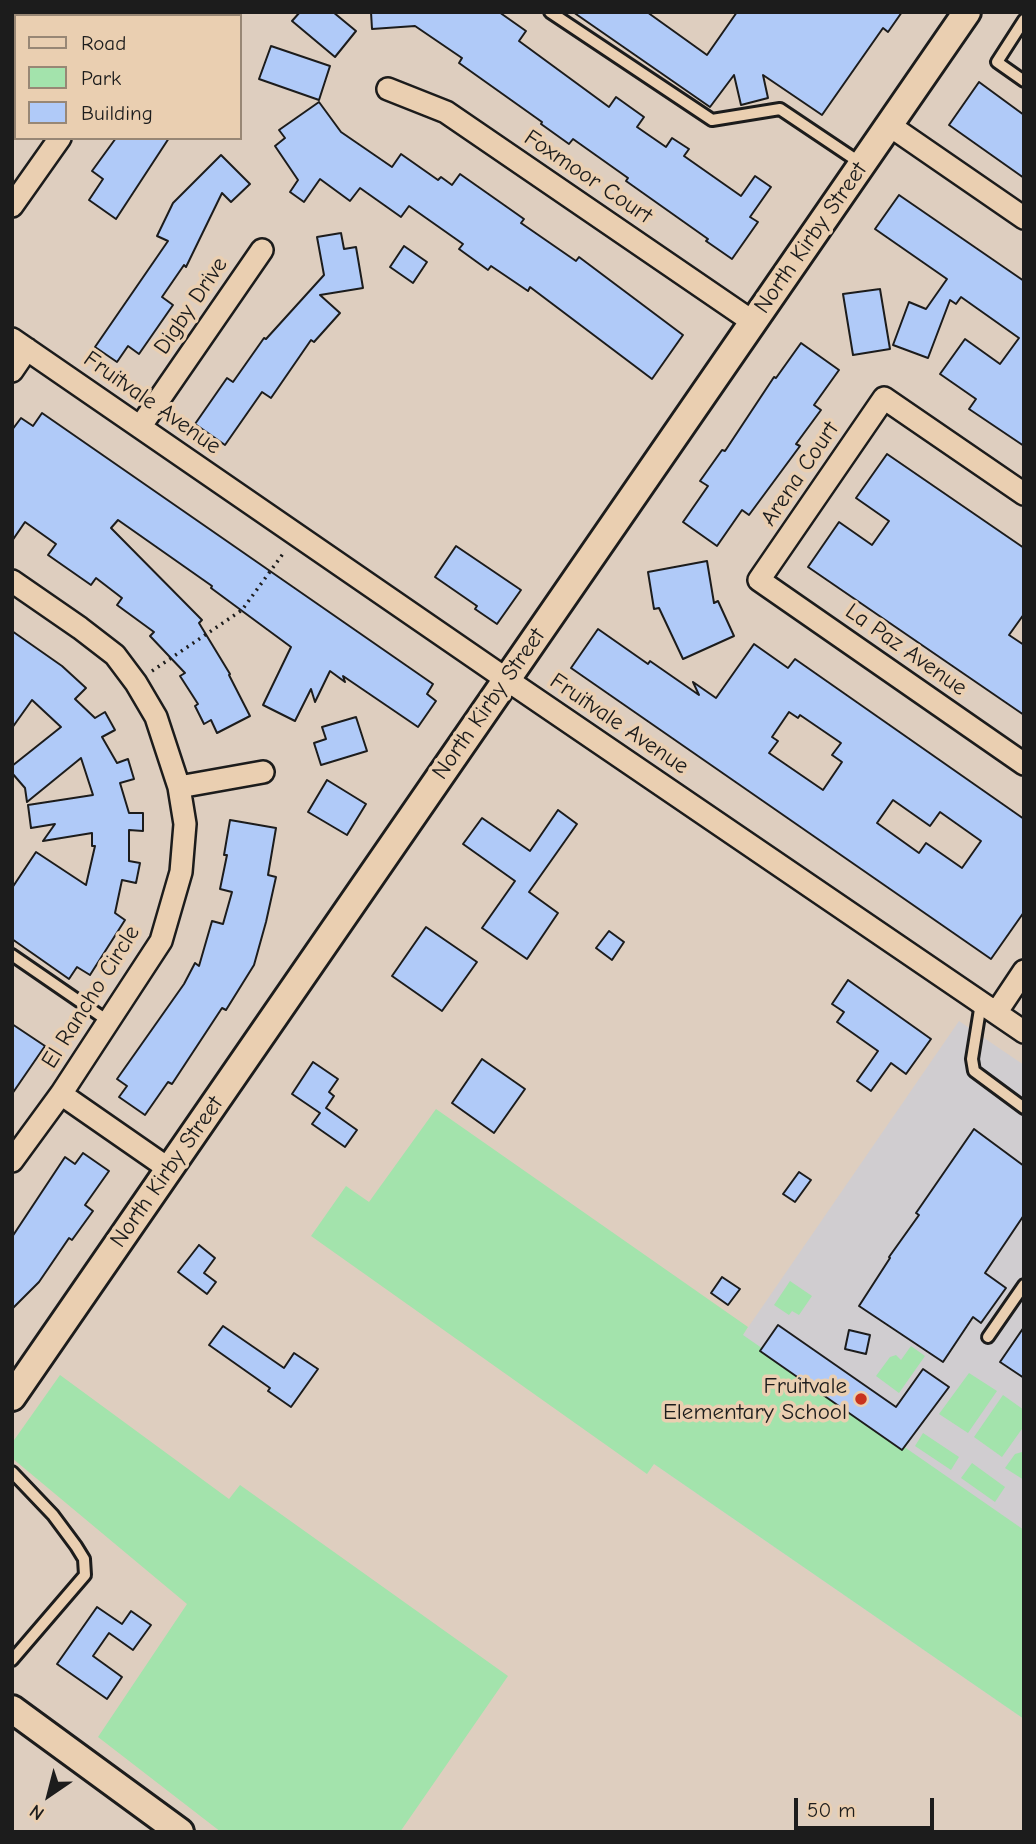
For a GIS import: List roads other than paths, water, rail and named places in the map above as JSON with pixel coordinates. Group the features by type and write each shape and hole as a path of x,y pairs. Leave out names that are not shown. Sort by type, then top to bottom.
{"street":[{"name":"North Kirby Street","path":"12,1397 967,12"},
{"name":"Foxmoor Court","path":"387,89 446,112 753,322"},
{"path":"889,125 1024,218"},
{"path":"12,206 59,140"},
{"name":"Digby Drive","path":"140,427 262,250"},
{"path":"12,370 20,344"},
{"name":"Fruitvale Avenue","path":"20,344 1024,1032"},
{"name":"Arena Court","path":"759,580 884,398 1024,494"},
{"name":"La Paz Avenue","path":"759,580 1024,764"},
{"name":"El Rancho Circle","path":"12,581 115,655 136,682 156,717 179,786 185,824 181,872 161,941 61,1094 12,1161"},
{"path":"179,786 263,772"},
{"path":"988,1008 1024,971"},
{"path":"61,1094 169,1169"},
{"path":"12,1709 180,1832"}],"lane":[{"path":"550,12 712,120 780,109 862,164"},
{"path":"1024,20 997,62 1024,81"},
{"path":"12,955 108,1021"},
{"path":"988,1008 972,1059 974,1071 1024,1108"},
{"path":"988,1337 1024,1285"},
{"path":"12,1472 53,1515 76,1546 84,1559 85,1575 12,1660"}],"place":[{"name":"Fruitvale Elementary School","path":"861,1399"}]}
